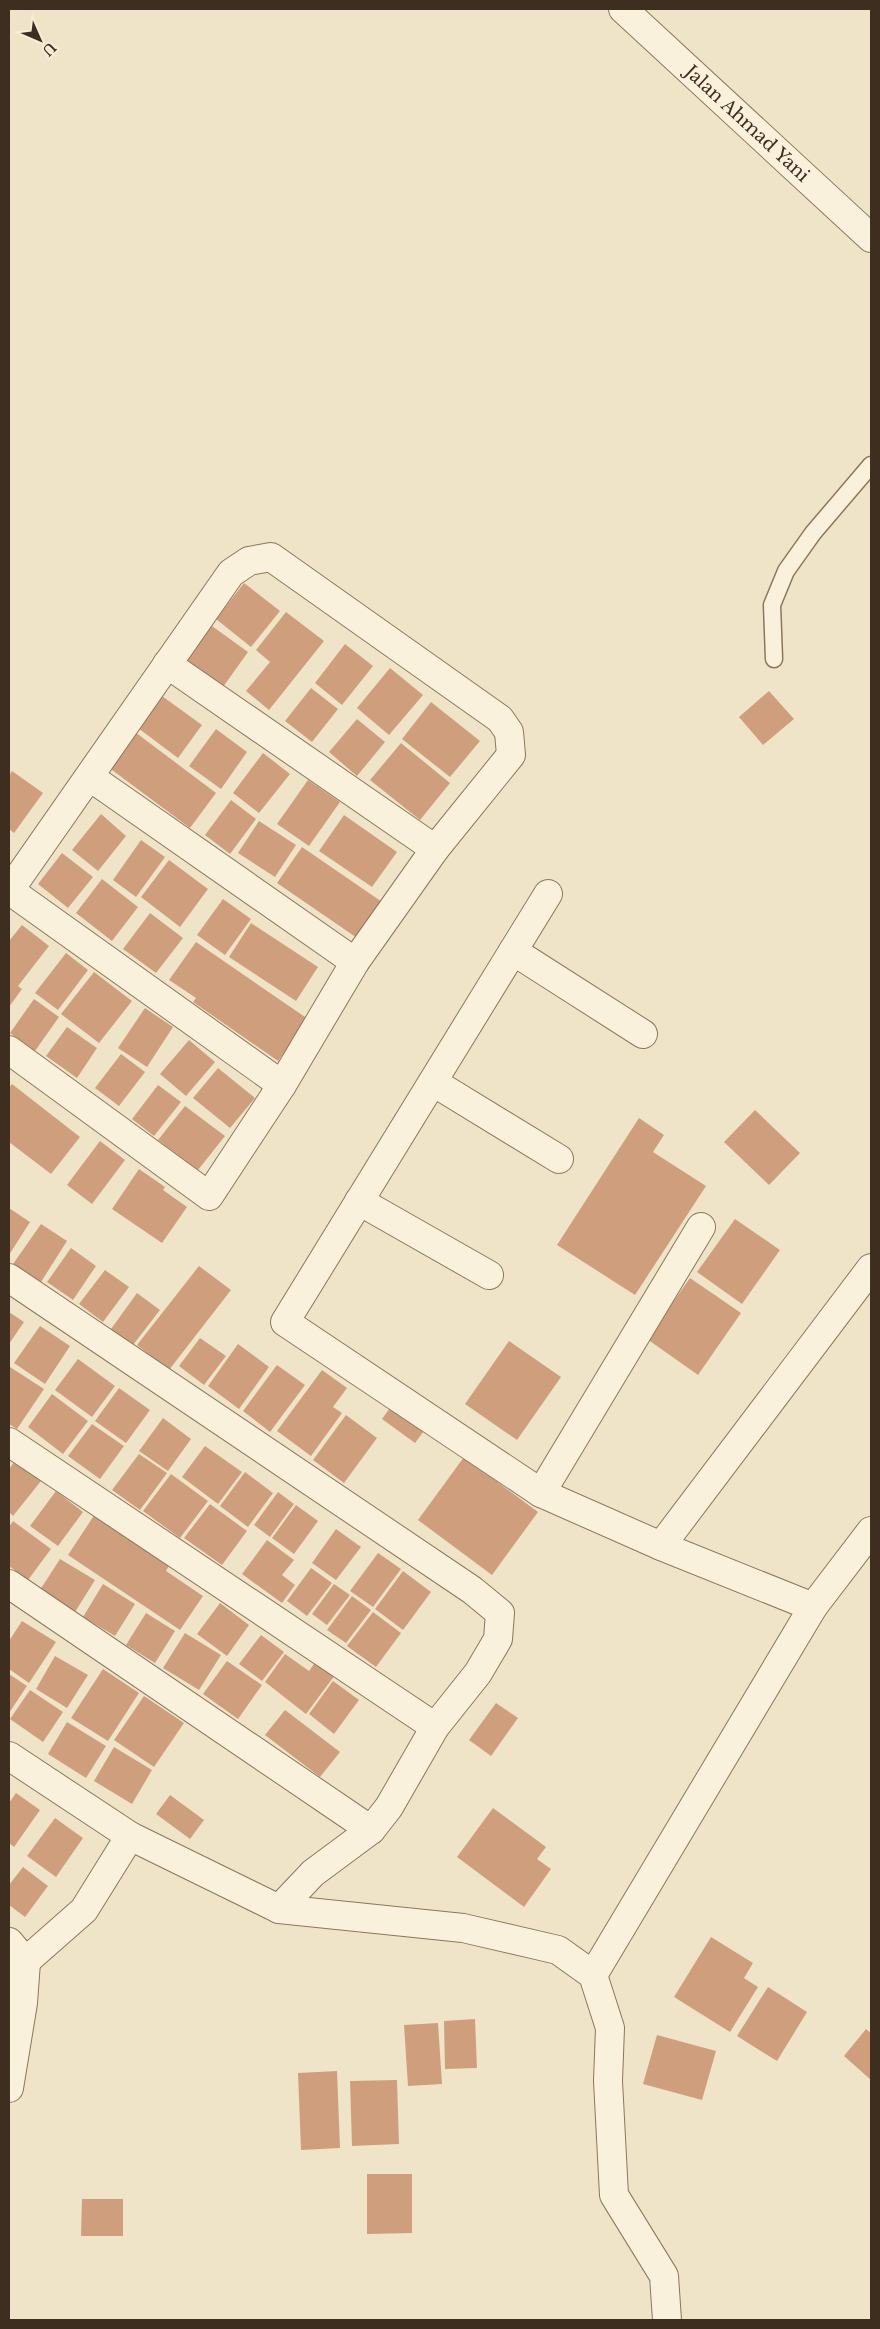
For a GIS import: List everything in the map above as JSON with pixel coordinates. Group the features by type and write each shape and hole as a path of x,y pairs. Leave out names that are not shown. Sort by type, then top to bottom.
{"street":[{"name":"Jalan Ahmad Yani","path":"623,9 871,238"},
{"path":"9,1050 209,1196 282,1085 355,962 435,849 511,755 509,732 500,719 271,557 249,561 231,573 9,891 282,1085"},
{"path":"167,664 435,849"},
{"path":"90,777 355,962"},
{"path":"548,894 285,1322 541,1493 661,1546 813,1607"},
{"path":"513,951 643,1034"},
{"path":"433,1082 559,1159"},
{"path":"359,1201 489,1275"},
{"path":"541,1493 701,1227"},
{"path":"661,1546 871,1268"},
{"path":"9,1278 472,1590 500,1614 498,1639 478,1673 435,1727 389,1807 371,1830 313,1873 279,1910"},
{"path":"9,1442 435,1727"},
{"path":"593,1975 813,1607 871,1531"},
{"path":"9,1584 371,1830"},
{"path":"9,1756 130,1836 279,1910 462,1928 558,1950 593,1975 610,2028 608,2081 614,2194 664,2276 667,2320"},
{"path":"9,2088 23,2003 15,1960 84,1910 130,1836"}],"lane":[{"path":"774,659 772,605 786,571 813,533 871,465"}],"building":[{"path":"244,583 280,611 251,647 216,619"},
{"path":"286,612 324,641 269,710 246,691 270,662 256,650"},
{"path":"212,626 248,652 223,687 187,660"},
{"path":"345,644 373,666 342,705 315,683"},
{"path":"390,668 423,695 389,735 357,708"},
{"path":"311,688 338,709 312,742 285,721"},
{"path":"769,691 794,719 763,745 739,717"},
{"path":"162,696 202,725 178,758 138,728"},
{"path":"431,702 480,741 450,777 402,739"},
{"path":"357,719 385,742 357,776 329,752"},
{"path":"216,729 247,752 221,789 189,766"},
{"path":"135,732 216,793 190,828 108,767"},
{"path":"401,743 450,783 420,820 370,780"},
{"path":"263,753 290,774 259,813 233,793"},
{"path":"12,771 43,793 14,833 9,829 9,776"},
{"path":"308,780 340,802 309,846 277,824"},
{"path":"231,800 256,819 230,854 205,835"},
{"path":"101,814 126,836 98,871 72,850"},
{"path":"344,815 397,852 372,887 319,851"},
{"path":"259,821 296,845 275,877 238,853"},
{"path":"141,840 165,857 136,897 113,880"},
{"path":"302,847 385,904 360,940 277,883"},
{"path":"62,853 93,877 68,908 38,884"},
{"path":"169,860 208,889 180,927 141,897"},
{"path":"102,879 138,907 112,941 76,913"},
{"path":"223,899 251,919 225,955 197,935"},
{"path":"150,913 183,938 156,973 123,949"},
{"path":"251,923 318,967 296,1001 229,957"},
{"path":"22,925 49,946 18,986 22,989 9,1007 9,941"},
{"path":"196,942 308,1019 278,1061 193,1002 196,998 169,980"},
{"path":"66,953 88,970 58,1010 35,993"},
{"path":"94,972 132,1001 99,1043 61,1014"},
{"path":"34,999 59,1017 35,1051 10,1033"},
{"path":"145,1008 173,1027 147,1067 118,1048"},
{"path":"67,1027 97,1048 77,1078 46,1056"},
{"path":"189,1040 215,1062 186,1096 160,1074"},
{"path":"121,1054 145,1072 119,1106 95,1088"},
{"path":"218,1068 255,1098 230,1128 193,1098"},
{"path":"12,1084 80,1137 51,1174 9,1142 9,1088"},
{"path":"158,1085 181,1102 154,1136 132,1119"},
{"path":"185,1106 225,1136 198,1170 158,1140"},
{"path":"755,1110 800,1153 769,1185 724,1142"},
{"path":"639,1118 664,1135 653,1152 706,1186 635,1295 557,1245"},
{"path":"100,1141 125,1160 92,1204 67,1185"},
{"path":"139,1169 165,1187 163,1190 187,1207 162,1243 112,1209"},
{"path":"9,1208 30,1222 9,1255"},
{"path":"735,1219 780,1250 742,1304 697,1272"},
{"path":"41,1224 67,1241 41,1282 13,1264"},
{"path":"71,1248 96,1266 73,1300 47,1282"},
{"path":"199,1266 231,1290 169,1370 137,1345"},
{"path":"105,1270 129,1287 103,1322 79,1304"},
{"path":"690,1278 741,1313 698,1375 647,1339"},
{"path":"137,1293 160,1310 133,1345 111,1329"},
{"path":"9,1312 24,1322 9,1344"},
{"path":"40,1326 70,1346 45,1384 14,1363"},
{"path":"200,1338 226,1356 204,1385 179,1366"},
{"path":"509,1341 561,1377 517,1440 465,1404"},
{"path":"238,1344 269,1367 239,1409 208,1386"},
{"path":"78,1359 115,1386 92,1417 55,1390"},
{"path":"277,1365 305,1385 270,1432 243,1411"},
{"path":"10,1367 44,1389 17,1429 9,1424"},
{"path":"322,1370 347,1388 333,1407 342,1413 311,1456 277,1431"},
{"path":"119,1388 150,1410 126,1443 95,1421"},
{"path":"52,1394 88,1421 63,1454 28,1427"},
{"path":"397,1398 430,1423 415,1443 382,1419"},
{"path":"346,1415 377,1438 344,1483 313,1460"},
{"path":"163,1418 191,1439 168,1471 139,1451"},
{"path":"92,1424 124,1446 100,1479 68,1456"},
{"path":"205,1446 242,1472 218,1504 182,1477"},
{"path":"139,1454 167,1473 140,1510 112,1490"},
{"path":"464,1457 538,1512 492,1575 418,1520"},
{"path":"15,1461 41,1481 13,1516 9,1512 9,1469"},
{"path":"245,1472 273,1493 248,1527 220,1506"},
{"path":"171,1474 208,1501 180,1538 143,1511"},
{"path":"56,1491 83,1512 58,1546 30,1526"},
{"path":"278,1492 294,1504 270,1537 254,1525"},
{"path":"210,1504 247,1531 222,1565 184,1538"},
{"path":"296,1505 318,1521 294,1554 272,1538"},
{"path":"95,1514 170,1564 166,1571 203,1596 180,1630 68,1555"},
{"path":"13,1521 51,1549 28,1580 9,1566 9,1527"},
{"path":"336,1529 361,1547 336,1580 312,1563"},
{"path":"267,1540 294,1560 282,1575 295,1585 282,1603 242,1574"},
{"path":"378,1553 401,1569 373,1607 350,1591"},
{"path":"60,1559 95,1580 75,1612 40,1590"},
{"path":"311,1568 332,1583 307,1616 287,1601"},
{"path":"403,1571 431,1592 403,1630 375,1609"},
{"path":"103,1584 135,1604 115,1636 83,1617"},
{"path":"334,1584 350,1595 327,1625 312,1614"},
{"path":"352,1596 371,1610 346,1643 327,1630"},
{"path":"220,1603 249,1625 227,1656 197,1634"},
{"path":"373,1612 401,1633 376,1667 347,1646"},
{"path":"146,1613 175,1631 155,1663 126,1645"},
{"path":"22,1621 56,1642 29,1683 9,1669 9,1641"},
{"path":"185,1633 221,1655 199,1690 163,1668"},
{"path":"261,1635 284,1652 262,1681 239,1664"},
{"path":"285,1654 309,1671 319,1657 338,1671 306,1714 265,1682"},
{"path":"55,1656 88,1675 67,1708 36,1689"},
{"path":"227,1661 262,1685 238,1719 203,1694"},
{"path":"103,1669 139,1693 108,1741 71,1718"},
{"path":"9,1674 27,1686 9,1713"},
{"path":"333,1681 359,1700 334,1734 309,1714"},
{"path":"30,1690 63,1712 43,1742 10,1719"},
{"path":"144,1696 184,1723 154,1767 114,1740"},
{"path":"496,1703 518,1718 491,1756 469,1740"},
{"path":"285,1710 340,1752 320,1777 265,1735"},
{"path":"67,1722 106,1746 86,1778 48,1754"},
{"path":"114,1747 152,1770 132,1804 94,1781"},
{"path":"16,1793 40,1810 14,1847 9,1843 9,1803"},
{"path":"170,1795 204,1820 190,1839 156,1814"},
{"path":"493,1808 546,1847 537,1859 551,1869 524,1907 457,1857"},
{"path":"55,1818 83,1838 56,1877 27,1856"},
{"path":"23,1867 48,1886 25,1917 9,1905 9,1885"},
{"path":"711,1937 753,1963 744,1978 758,1987 730,2032 674,1997"},
{"path":"768,1987 807,2012 777,2061 737,2036"},
{"path":"475,2019 477,2068 445,2069 444,2021"},
{"path":"438,2023 442,2084 408,2086 404,2025"},
{"path":"866,2029 871,2033 871,2080 844,2056"},
{"path":"657,2035 716,2051 702,2100 643,2084"},
{"path":"337,2071 340,2148 301,2150 298,2073"},
{"path":"397,2080 399,2144 352,2146 350,2081"},
{"path":"367,2174 412,2174 412,2233 367,2234"},
{"path":"82,2199 123,2199 123,2236 81,2236"}]}
